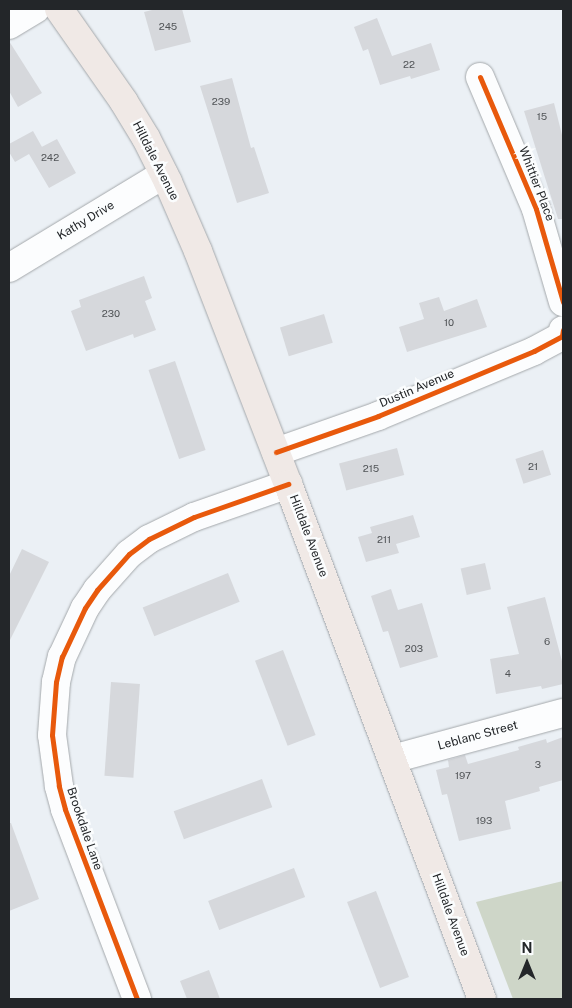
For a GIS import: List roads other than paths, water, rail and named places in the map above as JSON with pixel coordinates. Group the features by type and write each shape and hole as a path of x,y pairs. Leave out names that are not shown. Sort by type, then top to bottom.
{"main road":[{"name":"Hilldale Avenue","path":"59,9 124,102 164,174 198,251 276,452 482,999"}],"street":[{"path":"9,25 36,9"},
{"name":"Whittier Place","path":"480,77 536,209 563,302"},
{"name":"Kathy Drive","path":"9,268 164,174"},
{"name":"Dustin Avenue","path":"276,452 378,416 534,351 562,333"},
{"name":"Brookdale Lane","path":"137,999 64,809 52,735 56,682 62,657 93,596 129,554 149,539 186,520 221,506 288,484"},
{"name":"Leblanc Street","path":"392,759 563,713"}]}
